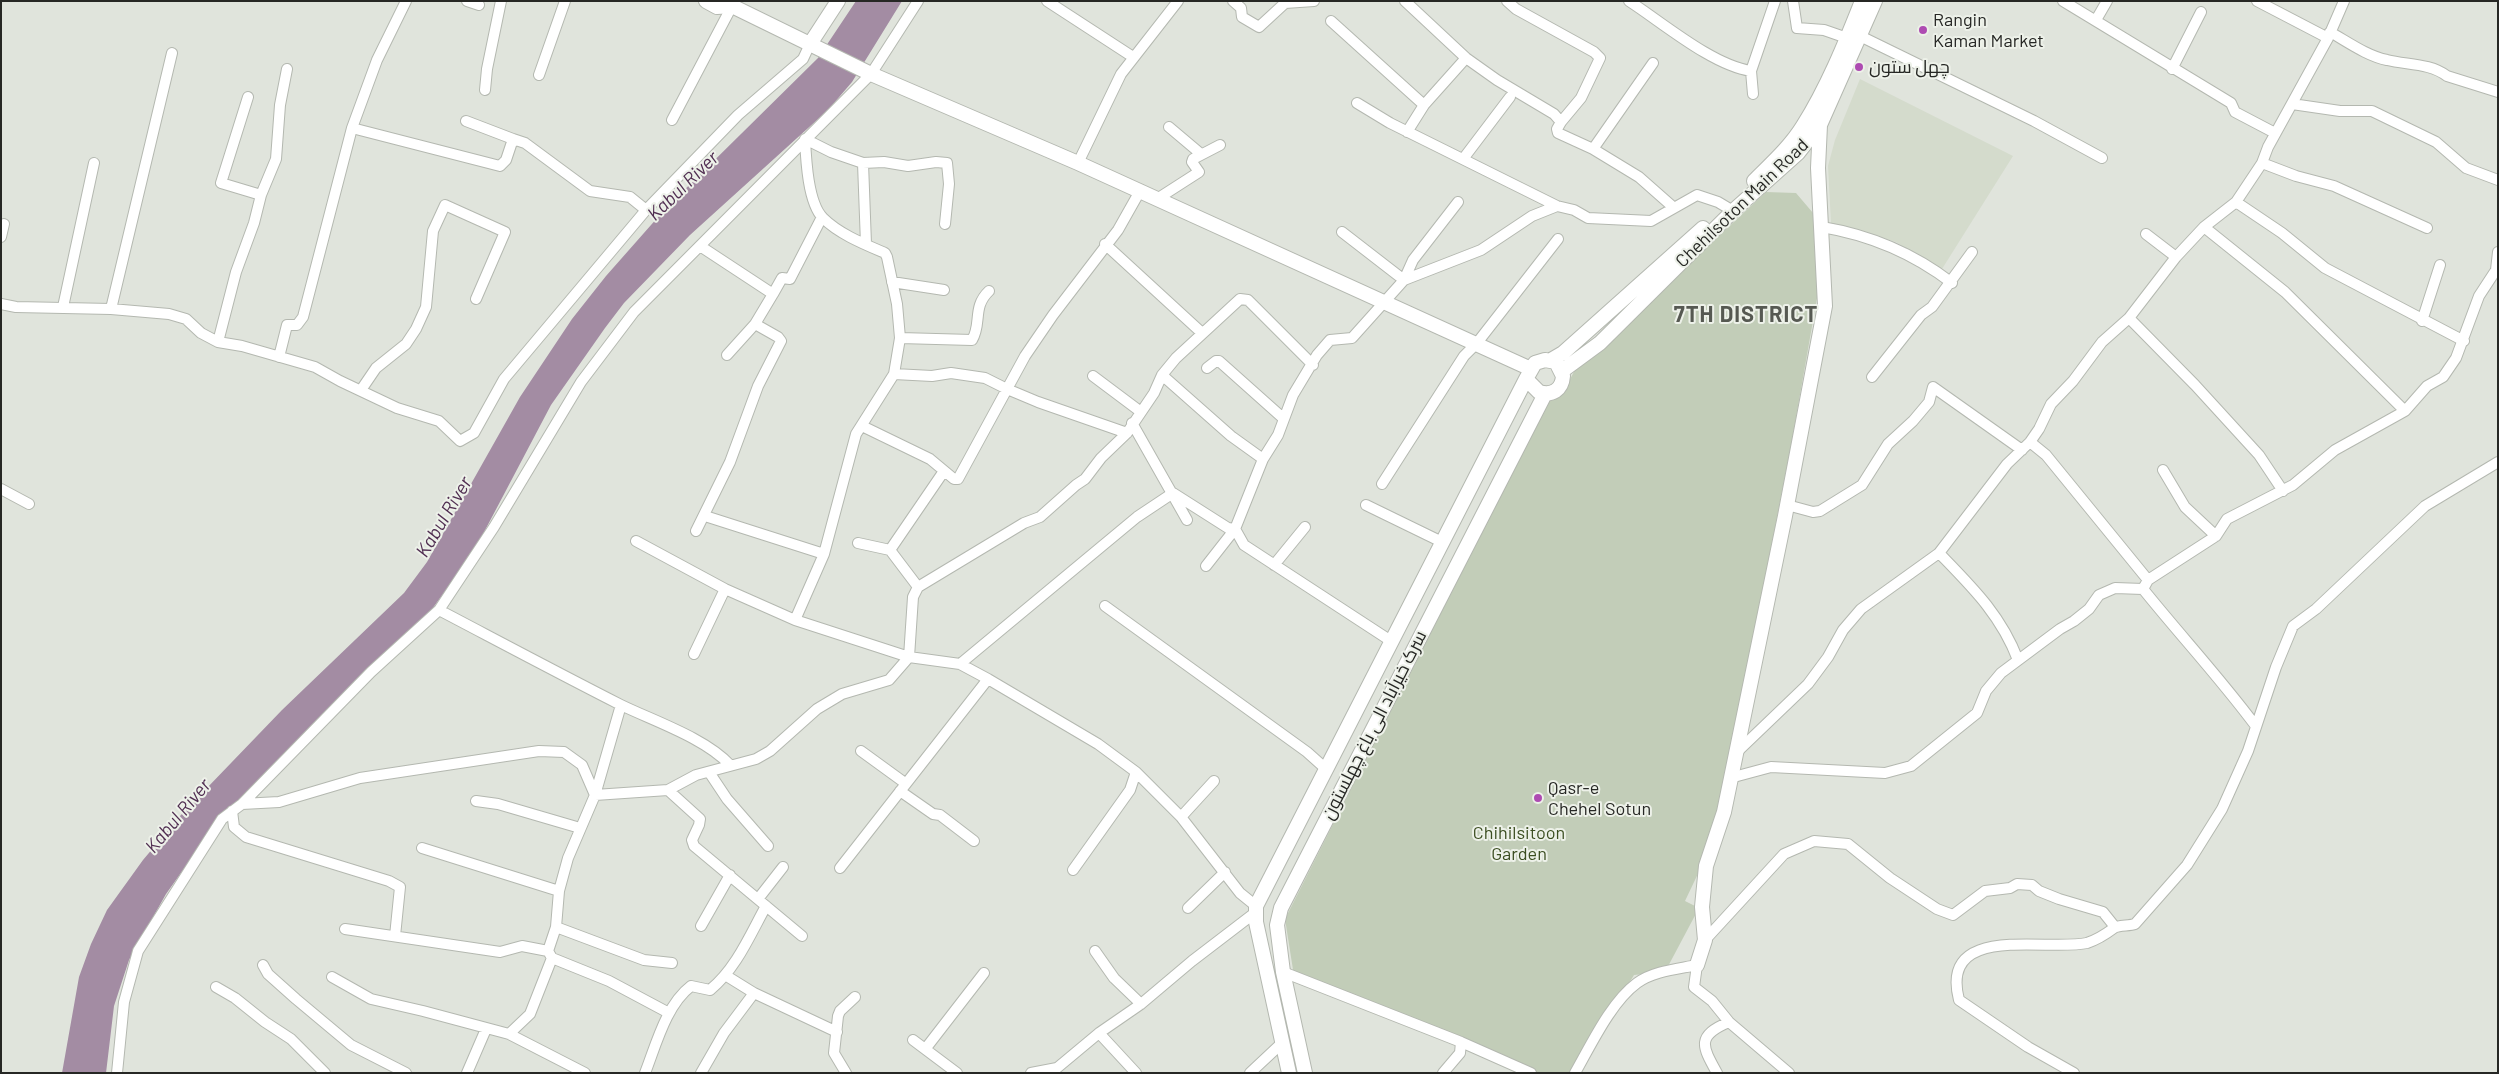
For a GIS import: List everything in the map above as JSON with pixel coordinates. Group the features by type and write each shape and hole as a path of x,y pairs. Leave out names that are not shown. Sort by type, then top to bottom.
{"main road":[{"path":"706,1 717,7 730,4 868,72 1078,163 1477,343 1529,374 1534,388 1544,394 1560,387 1563,382 1562,370 1551,360 1540,361 1529,374 1391,641 1256,909 1289,1073"},
{"path":"815,47 838,1"},
{"name":"Chehilsoton Main Road","path":"1551,360 1563,353 1798,153 1820,125 1854,37 1862,1"},
{"name":"Chehilsoton Main Road","path":"1562,370 1600,344 1777,158 1802,127 1832,72 1875,1"},
{"path":"1697,965 1705,940 1702,907 1706,866 1724,812 1734,755 1787,505 1825,306 1818,168 1820,125"},
{"path":"1798,153 1818,168"},
{"name":"سرک خیرآباد الی باغ چهلستون","path":"1305,1073 1283,972 1277,925 1281,908 1544,394"}],"street":[{"path":"279,357 287,325 297,325 304,317 352,128 377,60 406,1"},
{"path":"466,1 479,5"},
{"path":"485,90 486,69 502,1"},
{"path":"538,75 565,1"},
{"path":"118,1073 124,1002 138,951 222,819 242,804 371,672 439,610 494,527 581,382 634,312 805,139 868,72 918,1"},
{"path":"1048,1 1133,57"},
{"path":"1078,163 1121,74 1178,1"},
{"path":"1233,1 1241,8 1242,17 1259,27 1285,3 1314,1"},
{"path":"1405,1 1466,58 1497,80 1554,114 1561,122"},
{"path":"1507,1 1516,9 1594,52 1600,58 1581,98 1561,122 1557,130 1558,133 1593,149 1639,177 1673,207"},
{"path":"1629,1 1712,56 1736,69 1751,71"},
{"path":"1753,94 1751,71 1775,1"},
{"path":"1793,1 1797,28 1824,30 1854,37 2034,120 2102,158"},
{"path":"2063,1 2172,69 2231,103 2235,112 2275,133"},
{"path":"2096,20 2108,1"},
{"path":"2257,1 2368,53 2387,60 2406,62 2440,71 2447,76 2498,92"},
{"path":"1734,755 1808,684 1828,657 1843,630 1861,609 1939,553 2007,464 2030,442 2040,429 2051,404 2073,381 2102,342 2129,318 2176,258 2204,227 2236,202 2262,163 2275,133 2329,35 2344,1"},
{"path":"672,120 730,4"},
{"path":"2172,69 2201,12"},
{"path":"1331,21 1424,105"},
{"path":"1,304 16,307 111,309 169,314 186,319 201,333 218,342 315,367 396,408 439,421 460,441 474,433 504,379 646,210 738,116 815,47"},
{"path":"111,309 172,52"},
{"path":"1407,132 1424,105 1466,58"},
{"path":"1593,149 1653,63"},
{"path":"218,342 236,272 254,223 261,195 276,159 280,105 288,69"},
{"path":"248,97 221,183 261,195"},
{"path":"1463,160 1510,97"},
{"path":"1357,103 1407,132 1463,160 1557,206 1574,210 1588,218 1651,220 1697,195 1730,209"},
{"path":"2292,104 2340,111 2372,111 2436,142 2466,168 2498,180"},
{"path":"466,121 525,143 590,191 630,197 646,210"},
{"path":"1169,127 1202,154"},
{"path":"352,128 500,166 506,160 513,139"},
{"path":"805,139 831,152 863,163 908,166 936,162 947,164 949,184 945,224"},
{"path":"795,620 824,554 856,434 894,374 900,338 897,304 885,253 839,230 822,217 814,200 806,159 805,139"},
{"path":"1158,199 1199,172 1192,160 1220,145"},
{"path":"863,163 866,244"},
{"path":"2262,163 2296,176 2334,186 2426,228"},
{"path":"63,307 94,164"},
{"path":"862,426 924,456 954,479 958,479 1006,389 1053,315 1105,244 1118,230 1140,191"},
{"path":"1206,566 1235,529 1263,459 1284,419 1293,395 1317,355 1330,340 1352,338 1404,280 1413,260 1458,202"},
{"path":"2236,202 2282,233 2325,268 2422,321 2464,341"},
{"path":"361,390 376,368 406,344 416,330 426,307 433,231 445,205 505,232 476,299"},
{"path":"1404,280 1481,250 1532,216 1557,206"},
{"path":"727,355 755,324 782,278 790,279 822,217"},
{"path":"1,237 4,224"},
{"path":"1822,227 1852,232 1892,246 1937,271 1952,283"},
{"path":"2204,227 2285,292 2405,411"},
{"path":"1342,232 1404,280"},
{"path":"2146,234 2176,258"},
{"path":"1382,484 1464,356 1477,343 1558,239"},
{"path":"1105,244 1202,333"},
{"path":"700,246 773,294"},
{"path":"1872,377 1921,315 1932,307 1952,283 1956,273 1972,252"},
{"path":"2143,589 2148,580 2216,536 2227,519 2283,491 2335,450 2405,411 2427,386 2443,377 2456,358 2464,341 2479,296 2496,270 2498,252"},
{"path":"2422,321 2440,264"},
{"path":"892,282 944,290"},
{"path":"900,338 972,340 979,305 982,298 989,291"},
{"path":"595,795 668,790 696,775 756,759 770,750 817,709 842,694 889,680 909,656 913,597 918,587 1024,523 1040,517 1076,484 1085,479 1142,412 1154,393 1162,375 1202,333 1240,299 1244,298 1288,337 1313,364"},
{"path":"2129,318 2260,455 2283,491"},
{"path":"696,531 730,462 758,386 781,342 778,337 755,324"},
{"path":"1207,368 1216,360 1219,361 1284,419"},
{"path":"894,374 970,375 993,380 1006,389 1126,433"},
{"path":"1162,375 1232,436 1263,459"},
{"path":"1093,376 1142,412"},
{"path":"1787,505 1813,512 1820,511 1862,485 1888,444 1914,421 1929,402 1933,387 2022,450"},
{"path":"1132,423 1187,520"},
{"path":"2030,442 2046,456 2148,580"},
{"path":"2074,1073 2028,1046 1959,1000 1956,988 1958,975 1965,960 1973,953 2000,944 2087,943 2110,932 2115,927 2135,924 2187,865 2222,809 2248,751 2255,725 2293,626 2316,609 2425,506 2498,462"},
{"path":"2163,470 2185,507 2216,536"},
{"path":"890,550 944,471"},
{"path":"1,489 29,504"},
{"path":"1173,493 1228,528 1235,529"},
{"path":"960,664 1137,517 1173,493"},
{"path":"1366,506 1442,542"},
{"path":"705,516 824,554"},
{"path":"1274,565 1305,527"},
{"path":"1235,529 1244,545 1391,641"},
{"path":"636,541 725,589 795,620 909,656 960,664 1098,744 1136,772 1181,817 1240,893 1256,909 1141,1004 1099,1033 1054,1071 1031,1073"},
{"path":"858,543 890,550 918,587"},
{"path":"1939,553 1978,594 2001,622 2018,660"},
{"path":"1730,778 1771,767 1885,773 1911,766 1977,713 1986,691 2001,673 2060,629 2074,621 2089,609 2099,595 2115,588 2143,589 2179,634 2222,681 2255,725"},
{"path":"694,654 725,589"},
{"path":"1105,606 1307,752 1326,769"},
{"path":"439,610 621,705 685,736 722,757 730,765"},
{"path":"840,868 988,679"},
{"path":"509,1034 530,1014 550,954 556,928 559,892 568,858 595,795 621,705"},
{"path":"242,804 278,802 360,778 539,751 564,752 582,765 595,795"},
{"path":"861,751 933,814 940,815 974,842"},
{"path":"709,772 727,799 768,846"},
{"path":"1073,870 1130,790 1136,772"},
{"path":"1181,817 1214,781"},
{"path":"668,790 700,819 700,825 692,840 694,846 802,936"},
{"path":"476,802 498,804 580,828"},
{"path":"232,811 234,827 246,836 388,881 400,887 395,936"},
{"path":"1705,940 1784,854 1814,841 1848,844 1890,878 1937,908 1953,915 1986,891 2010,888 2017,884 2032,885 2039,891 2059,899 2103,912 2115,927"},
{"path":"422,848 559,892"},
{"path":"644,1073 669,1013 691,986 710,990 725,975 783,867"},
{"path":"1188,908 1225,872"},
{"path":"701,926 730,875"},
{"path":"556,928 644,960 672,963"},
{"path":"345,929 500,952 522,946 550,954 609,981 669,1013"},
{"path":"1095,951 1114,978 1141,1004"},
{"path":"263,965 268,974 351,1045 406,1073"},
{"path":"1576,1073 1618,1002 1638,982 1662,973 1697,965 1694,988 1712,1001 1729,1022 1789,1073"},
{"path":"1283,972 1461,1042 1531,1073"},
{"path":"926,1048 984,973"},
{"path":"725,975 754,993 837,1032"},
{"path":"332,977 372,999 509,1034 585,1073"},
{"path":"216,987 236,998 265,1022 291,1039 324,1073"},
{"path":"701,1073 724,1033 754,993"},
{"path":"846,1073 834,1053 840,1011 855,996"},
{"path":"1717,1073 1705,1051 1704,1041 1709,1032 1729,1022"},
{"path":"467,1073 486,1029"},
{"path":"1099,1033 1136,1073"},
{"path":"913,1040 957,1073"},
{"path":"1444,1073 1460,1052 1461,1042"},
{"path":"1250,1073 1282,1043"}],"shaded area":[{"path":"856,1 902,1 852,82 828,110 690,235 624,303 551,405 473,553 427,616 217,822 166,894 129,960 114,1006 106,1073 62,1073 79,977 91,944 107,910 143,860 180,816 282,710 404,593 427,562 520,397 572,319 606,276 666,208 818,58"},
{"path":"1860,79 2013,156 1942,269 1896,242 1831,223 1828,166 1835,140"}],"green space":[{"name":"Chihilsitoon Garden","path":"1766,192 1796,193 1819,220 1820,281 1792,440 1714,840 1685,901 1699,908 1665,972 1634,975 1574,1073 1533,1073 1294,976 1285,919 1548,400 1569,381 1575,370"}],"place":[{"name":"Rangin Kaman Market","path":"1923,30"},
{"name":"چهل ستون","path":"1859,67"},
{"name":"Qasr-e Chehel Sotun","path":"1538,798"}],"district":[{"name":"7TH DISTRICT","path":"1746,315"}],"water label":[{"name":"Kabul River","path":"683,186"},
{"name":"Kabul River","path":"444,517"},
{"name":"Kabul River","path":"178,816"}]}
